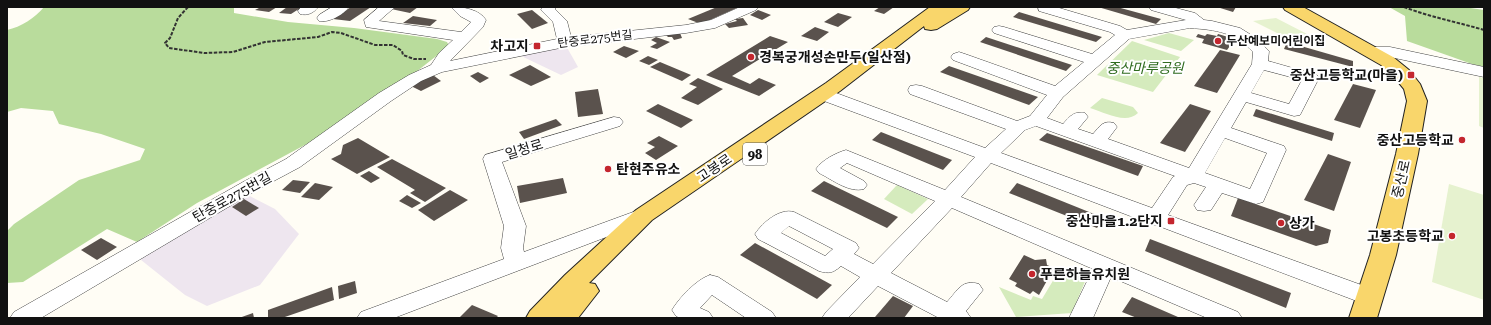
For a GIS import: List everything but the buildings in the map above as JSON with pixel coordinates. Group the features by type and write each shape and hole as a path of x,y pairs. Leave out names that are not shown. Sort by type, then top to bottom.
{"main road":[{"name":"고봉로","path":"540,318 574,282 644,215 828,97 928,15 942,7"},
{"name":"고봉로","path":"562,318 588,288 661,219 828,97 939,19 962,7"},
{"name":"중산로","path":"1291,7 1387,61 1402,74 1412,88 1417,101 1386,239 1367,308"}],"street":[{"path":"324,18 342,7"},
{"path":"388,7 371,20 371,24 464,37"},
{"name":"탄중로275번길","path":"22,318 250,186 293,163 386,97 441,62 478,24 479,20 465,13 458,7"},
{"path":"549,7 548,10 560,21 565,42"},
{"name":"탄중로275번길","path":"441,62 565,42 686,29 715,24 751,7"},
{"path":"1156,7 1190,16 1201,24"},
{"path":"1044,8 1115,29 1124,35"},
{"path":"387,26 401,16"},
{"path":"834,318 949,198 987,156 1018,127 1036,120 1057,93 1124,35 1190,24 1212,25 1235,31 1251,41 1261,51 1260,64 1194,176 1180,181 1155,219"},
{"path":"999,30 1094,60"},
{"path":"1373,52 1390,52 1484,72"},
{"path":"959,57 1057,93"},
{"path":"1242,96 1294,111 1311,78 1260,64"},
{"path":"916,90 1018,127"},
{"path":"828,97 1155,219 1367,308"},
{"path":"1066,131 1078,117"},
{"path":"1036,120 1256,198 1277,150 1221,131"},
{"name":"일청로","path":"516,264 512,248 515,226 492,159 614,122"},
{"path":"1097,142 1108,126"},
{"path":"856,185 826,169 846,156 949,198 1230,318"},
{"path":"1204,205 1218,184"},
{"path":"370,318 644,215"},
{"path":"839,256 954,316 971,290"},
{"path":"1081,318 1106,266"},
{"path":"700,318 684,310 710,283 764,318"}],"path":[{"path":"188,7 178,18 170,38 165,43 169,48 204,53 233,52 265,42 318,37 332,32 341,33 375,45 393,45 402,51 403,55 414,59 441,62"},
{"path":"1404,7 1422,14 1451,20 1484,30"}],"shaded area":[{"path":"565,44 578,67 561,75 517,54"},
{"path":"244,193 275,209 299,234 260,285 207,306 185,295 136,256"}],"green space":[{"path":"44,7 234,7 234,13 288,22 354,28 437,39 447,42 449,46 416,72 316,139 197,203 137,242 107,229 23,282 7,283 7,231 14,224 79,180 140,160 145,149 101,134 59,124 53,111 21,108 7,112 7,30 27,22"},
{"path":"1389,7 1464,7 1484,10 1484,67 1407,41 1405,16"},
{"path":"1276,18 1309,35 1289,39 1253,21"},
{"path":"1169,33 1194,40 1181,51 1144,40"},
{"name":"중산마루공원","path":"1132,41 1180,57 1153,92 1097,75"},
{"path":"1479,77 1484,78 1484,128 1479,126"},
{"path":"1102,98 1133,107 1138,113 1127,118 1121,118 1090,108"},
{"path":"1449,184 1484,195 1484,300 1432,282"},
{"path":"897,185 928,199 912,214 884,199"},
{"path":"1060,269 1086,279 1072,313 1016,317 999,287 1031,300 1033,296 1042,299"}],"place":[{"name":"두산예보미어린이집","path":"1218,41"},
{"name":"차고지","path":"537,46"},
{"name":"경복궁개성손만두(일산점)","path":"751,57"},
{"name":"중산고등학교(마을)","path":"1411,75"},
{"name":"중산고등학교","path":"1462,140"},
{"name":"탄현주유소","path":"608,169"},
{"name":"중산마을1.2단지","path":"1171,221"},
{"name":"상가","path":"1281,223"},
{"name":"고봉초등학교","path":"1452,236"},
{"name":"푸른하늘유치원","path":"1032,274"}]}
